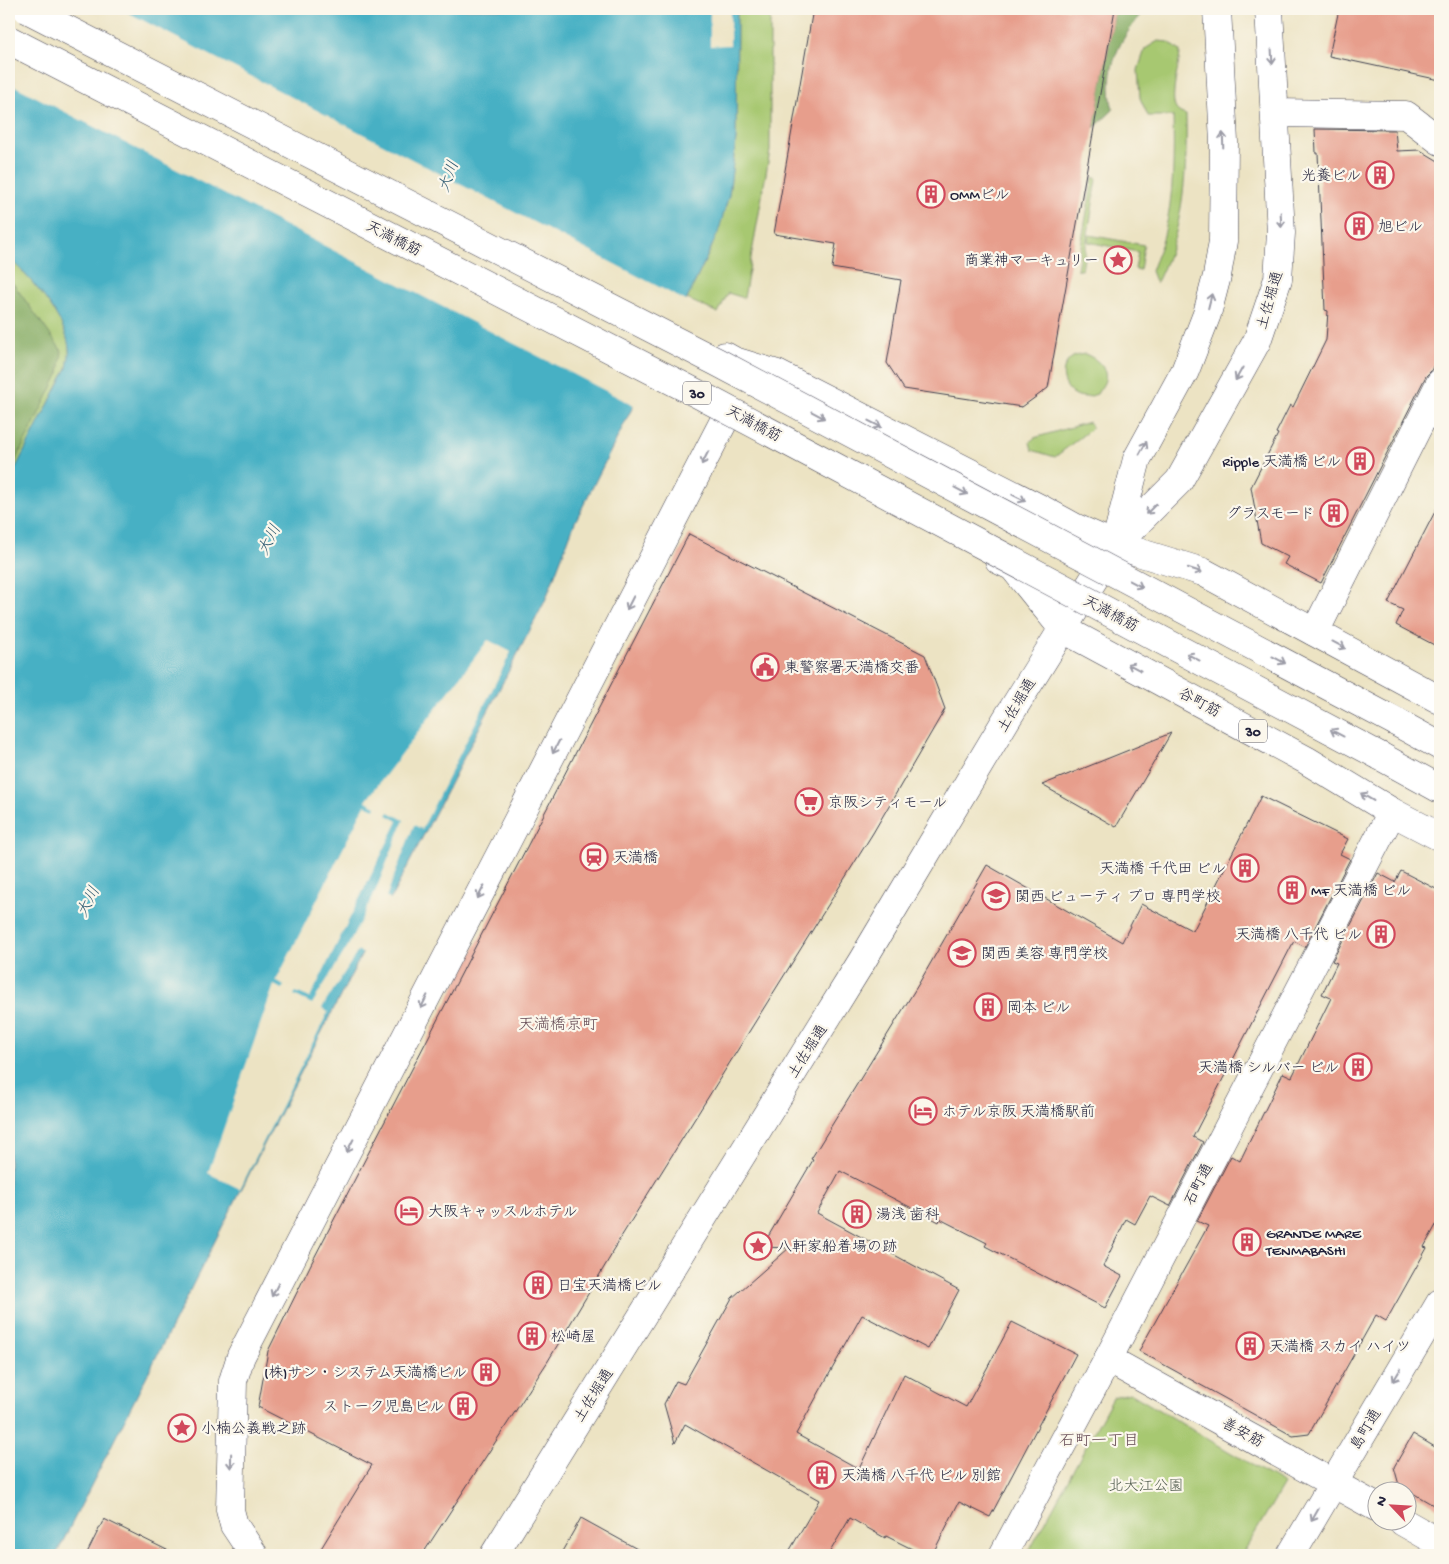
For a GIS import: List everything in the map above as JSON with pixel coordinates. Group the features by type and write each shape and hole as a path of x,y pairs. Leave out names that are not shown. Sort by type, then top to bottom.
{"main road":[{"name":"30","path":"27,9 717,362 1440,746"},
{"path":"42,9 734,361 777,374 1074,527 1115,545 1203,572 1440,700"},
{"name":"土佐堀通","path":"1115,545 1136,459 1185,372 1207,314 1217,276 1223,241 1224,142 1217,9"},
{"name":"土佐堀通","path":"494,1555 858,969 1115,545 1179,481 1260,333 1278,279 1281,232 1270,9"},
{"name":"天満橋筋","path":"9,40 700,395 1440,788"},
{"name":"天満橋筋","path":"9,50 682,391 1013,567 1063,629"},
{"path":"1276,113 1406,115 1440,141"},
{"path":"1315,632 1440,383"},
{"path":"254,1555 234,1524 230,1510 233,1381 241,1356 727,415"},
{"name":"谷町筋","path":"1063,629 1306,760 1392,812 1440,838"},
{"name":"石町通","path":"1003,1555 1108,1359 1392,812"},
{"name":"島町通","path":"1291,1555 1440,1303"},
{"name":"善安筋","path":"1108,1359 1366,1501"},
{"path":"1416,1529 1440,1543"}],"green space":[{"path":"737,9 770,9 770,151 744,298 728,293 718,313 687,299 711,249 729,195 736,139"},
{"path":"1115,9 1147,9 1128,31 1116,55 1110,81 1113,110 1094,128"},
{"path":"1158,41 1169,42 1180,51 1174,89 1174,104 1178,111 1186,115 1186,132 1184,184 1179,219 1170,252 1156,284 1151,271 1163,240 1172,191 1173,116 1148,116 1140,98 1138,70 1145,49"},
{"path":"1093,177 1097,179 1082,270 1077,269"},
{"path":"1089,235 1144,245 1140,270 1135,269 1138,252 1088,242"},
{"path":"9,258 37,288 54,312 66,336 69,353 67,368 9,481"},
{"path":"9,278 62,351 59,373 9,474"},
{"path":"1085,354 1103,367 1105,375 1104,382 1097,394 1085,397 1078,396 1067,387 1063,374 1067,362 1074,356"},
{"path":"1089,422 1092,428 1055,457 1032,450 1030,442 1034,438"},
{"name":"北大江公園","path":"1130,1393 1284,1484 1242,1555 1027,1555 1113,1397"}],"water":[{"name":"大川","path":"39,9 737,9 736,139 729,195 718,233 575,522 545,601 288,1097 56,1555 9,1555 9,481 67,368 69,353 66,336 54,312 37,288 9,258 9,68"}],"pier":[{"path":"36,9 121,9 688,302 635,406 9,83 9,62"},
{"path":"710,9 730,9 730,45 710,46"},
{"path":"488,640 511,652 422,829 414,825 386,897 391,900 364,954 358,951 322,1008 328,1012 240,1189 208,1173 274,985 282,989 284,986 276,981 365,805 375,809 376,806 366,801","holes":["389,812 404,820 375,892 348,946 312,1004 294,995 296,992 310,998 398,821 387,815"]}],"building":[{"name":"OMMビル","path":"813,9 1115,9 1048,388 1022,407 904,389 887,363 901,280 832,268 836,244 774,234"},
{"path":"1339,9 1440,9 1440,80 1329,56"},
{"path":"1315,129 1395,130 1397,151 1420,150 1440,162 1440,351 1321,583 1284,564 1288,557 1261,543 1251,487 1278,434 1276,433 1290,405 1293,407 1326,340 1328,311 1325,310 1318,153 1316,153"},
{"path":"1440,502 1440,648 1396,625 1403,610 1388,603"},
{"path":"689,534 925,655 945,709 873,833 611,1253 548,1361 422,1555 317,1555 372,1465 258,1407 268,1351 311,1264"},
{"path":"1171,733 1116,827 1042,785"},
{"path":"1261,796 1348,839 1340,854 1350,859 1305,947 1294,941 1193,1137 1203,1142 1170,1206 1150,1196 1135,1224 1126,1219 1103,1266 1122,1276 1105,1308 985,1246 987,1243 940,1219 939,1222 840,1171 817,1213 959,1290 928,1349 862,1315 796,1434 859,1469 904,1374 966,1407 1012,1322 1076,1354 990,1517 959,1502 932,1555 924,1555 886,1536 885,1538 850,1518 828,1555 787,1555 819,1500 685,1424 675,1443 664,1404 676,1381 684,1384 732,1298 789,1248 762,1247 813,1160 811,1159 918,985 987,865 1122,942 1141,904 1193,931"},
{"path":"1401,871 1440,891 1440,1218 1424,1247 1427,1248 1386,1321 1376,1315 1309,1434 1293,1436 1139,1351 1208,1226 1197,1221 1231,1156 1240,1161 1283,1073 1292,1077 1331,998 1322,994 1337,963 1332,961 1378,873 1395,882"},
{"path":"1413,1434 1440,1450 1440,1509 1416,1495 1416,1482 1398,1482 1394,1467"},
{"path":"581,1518 648,1555 560,1555"},
{"path":"104,1519 177,1555 86,1555"}],"place":[{"name":"光養ビル","path":"1380,175"},
{"name":"OMMビル","path":"931,194"},
{"name":"旭ビル","path":"1359,226"},
{"name":"商業神マーキュリー","path":"1118,260"},
{"name":"Ripple 天満橋 ビル","path":"1360,461"},
{"name":"グラスモード","path":"1334,513"},
{"name":"東警察署天満橋交番","path":"765,667"},
{"name":"京阪シティモール","path":"809,802"},
{"name":"天満橋","path":"594,857"},
{"name":"天満橋 千代田 ビル","path":"1245,868"},
{"name":"MF 天満橋 ビル","path":"1292,890"},
{"name":"関西 ビューティ プロ 専門学校","path":"996,896"},
{"name":"天満橋 八千代 ビル","path":"1381,934"},
{"name":"関西 美容 専門学校","path":"962,953"},
{"name":"岡本 ビル","path":"988,1007"},
{"name":"天満橋 シルバー ビル","path":"1358,1067"},
{"name":"ホテル京阪 天満橋駅前","path":"923,1111"},
{"name":"大阪キャッスルホテル","path":"409,1211"},
{"name":"湯浅 歯科","path":"857,1214"},
{"name":"GRANDE MARE TENMABASHI","path":"1247,1242"},
{"name":"八軒家船着場の跡","path":"758,1246"},
{"name":"日宝天満橋ビル","path":"538,1285"},
{"name":"松崎屋","path":"532,1336"},
{"name":"天満橋 スカイ ハイツ","path":"1250,1346"},
{"name":"(株)サン・システム天満橋ビル","path":"486,1372"},
{"name":"ストーク児島ビル","path":"463,1406"},
{"name":"小楠公義戦之跡","path":"182,1428"},
{"name":"天満橋 八千代 ビル 別館","path":"822,1475"}],"district":[{"name":"天満橋京町","path":"558,1023"},
{"name":"石町一丁目","path":"1099,1439"}]}
